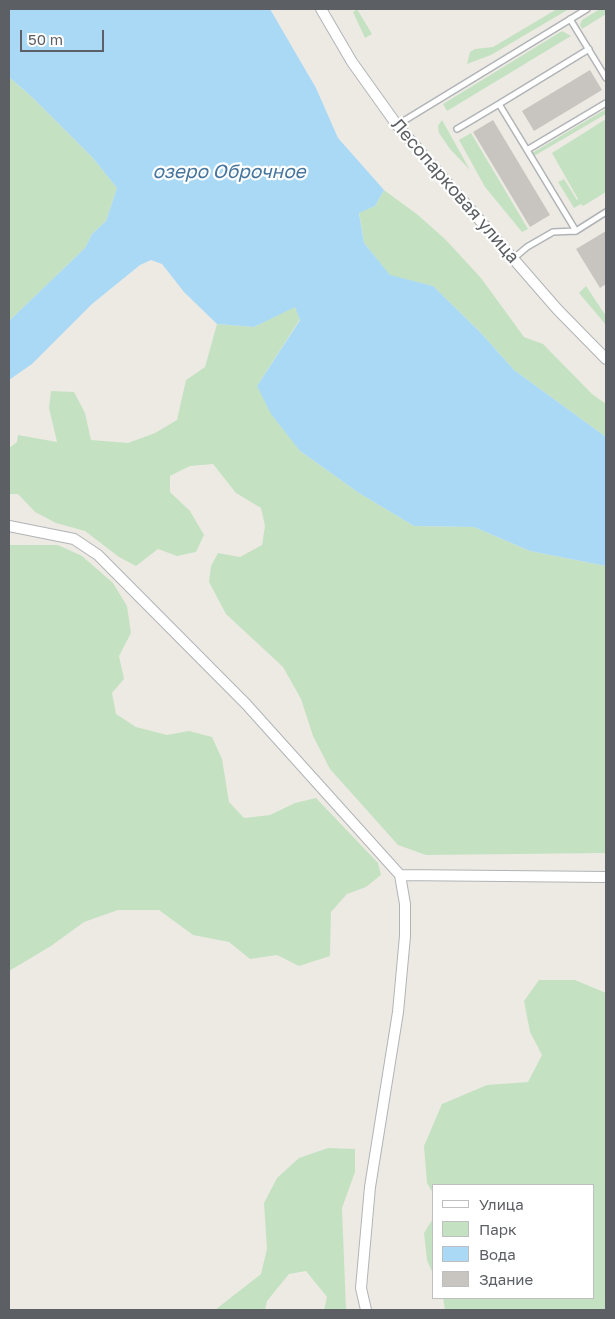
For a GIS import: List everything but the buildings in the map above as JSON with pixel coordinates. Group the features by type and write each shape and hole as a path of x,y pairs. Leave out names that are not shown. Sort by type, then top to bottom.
{"street":[{"name":"Лесопарковая улица","path":"321,9 352,62 397,124 513,259 606,358"},
{"path":"9,526 74,539 98,554 246,704 400,876 405,904 405,936 398,1012 370,1187 361,1288 366,1310"},
{"path":"400,876 606,877"}],"lane":[{"path":"397,124 587,9"},
{"path":"570,19 606,78"},
{"path":"457,129 589,49"},
{"path":"527,150 606,103"},
{"path":"499,104 576,231"},
{"path":"513,259 527,247 553,232 576,231 606,212"}],"green space":[{"path":"357,9 372,34 365,38 353,12"},
{"path":"557,9 569,9 491,55 467,64 470,52 475,49 493,47"},
{"path":"600,9 606,9 606,14 582,29 580,25 582,20"},
{"path":"562,31 571,36 447,111 443,104"},
{"path":"9,77 33,98 92,157 117,188 106,221 92,234 85,248 9,321"},
{"path":"606,109 606,114 534,156 532,153"},
{"path":"606,119 606,192 583,206 581,204 574,208 558,182 564,179 578,199 552,153"},
{"path":"442,120 470,170 450,149 439,133 438,126"},
{"path":"471,133 528,229 522,232 485,187 459,140"},
{"path":"384,190 418,215 446,240 481,278 524,337 543,344 592,394 606,404 606,437 514,370 481,333 433,286 390,276 364,243 359,212 375,206"},
{"path":"586,286 606,316 606,325 579,293"},
{"path":"295,306 300,319 257,386 300,451 359,493 414,526 474,527 530,551 606,566 606,853 426,855 398,845 330,769 313,736 301,699 283,667 226,614 209,582 211,566 218,553 240,557 262,545 265,526 261,508 236,493 213,464 190,466 170,476 170,492 190,511 204,535 196,552 177,556 158,549 136,566 119,557 85,531 56,523 35,512 18,494 9,494 9,448 17,442 18,435 57,442 49,408 51,391 74,392 85,413 91,440 128,443 155,433 177,420 186,380 205,367 217,324 254,327"},
{"path":"9,545 58,545 82,556 113,583 127,606 131,633 119,656 124,679 112,693 116,714 136,727 167,735 189,731 212,737 222,759 229,802 244,818 270,815 295,803 316,798 378,863 381,875 366,887 347,894 331,912 330,956 299,966 277,955 250,959 229,942 193,935 159,910 118,910 84,922 51,946 9,971"},
{"path":"539,980 575,980 606,993 606,1310 445,1310 443,1299 595,1299 595,1184 432,1184 432,1192 427,1183 424,1146 442,1104 487,1085 528,1082 542,1055 530,1032 524,1001"},
{"path":"328,1148 355,1149 355,1172 342,1208 346,1310 324,1310 327,1297 306,1271 289,1274 267,1301 265,1310 215,1310 261,1274 267,1249 264,1203 277,1178 299,1158"},
{"path":"432,1220 432,1271 427,1260 424,1233"}],"water":[{"name":"озеро Оброчное","path":"9,9 270,9 316,88 338,138 384,190 375,206 359,213 364,243 390,275 433,286 481,333 514,370 606,437 606,566 530,551 474,527 414,526 359,493 300,451 271,414 257,386 300,320 295,307 254,327 217,324 184,292 162,264 151,260 140,265 92,304 32,364 9,380 9,321 85,248 92,234 106,221 117,188 92,157 33,98 9,77"}]}
